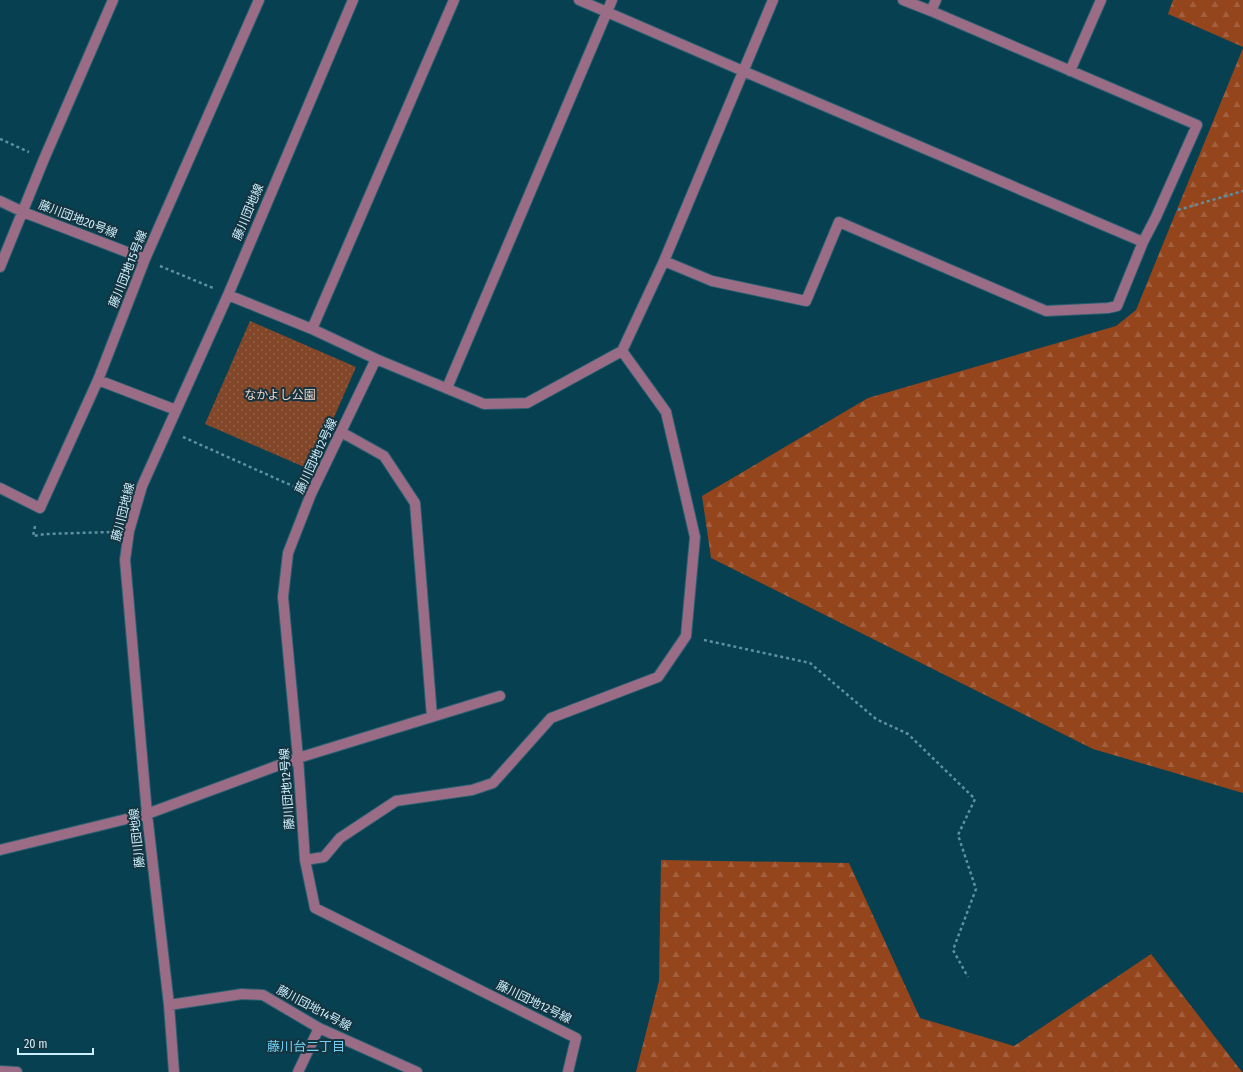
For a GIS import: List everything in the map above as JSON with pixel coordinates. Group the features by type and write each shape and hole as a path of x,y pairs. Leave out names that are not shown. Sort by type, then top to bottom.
{"street":[{"path":"0,267 44,159 113,0"},
{"name":"藤川団地15号線","path":"40,508 98,380 145,259 260,0"},
{"name":"藤川団地線","path":"174,1072 169,1005 148,814 125,560 129,532 142,486 168,431 228,294 353,0"},
{"path":"312,329 454,0"},
{"path":"579,0 1143,242"},
{"path":"447,388 612,0"},
{"path":"228,294 312,329 376,359 484,404 527,403 622,351 664,261 774,0"},
{"path":"664,261 712,281 806,300 840,222 1046,311 1108,308 1117,306 1143,242 1156,217 1197,125 903,0"},
{"path":"931,11 936,0"},
{"path":"1070,71 1101,0"},
{"name":"藤川団地20号線","path":"0,201 23,212 145,259"},
{"path":"305,860 324,857 340,838 396,801 472,790 493,784 551,718 658,677 686,636 695,537 666,412 622,351"},
{"name":"藤川団地12号線","path":"376,359 311,494 288,553 283,597 298,758 305,860 314,908 576,1038 568,1072"},
{"path":"98,380 176,410"},
{"path":"341,432 384,456 415,502 432,718"},
{"path":"0,488 40,508"},
{"path":"0,850 148,814 298,758 500,696"},
{"name":"藤川団地14号線","path":"169,1005 242,994 263,995 319,1028 417,1072"},
{"path":"298,1072 319,1028"},
{"path":"0,1071 17,1072"}],"path":[{"path":"0,139 44,159"},
{"path":"1156,217 1243,191"},
{"path":"145,259 228,294"},
{"path":"168,431 311,494"},
{"path":"40,508 33,536 46,534 129,532"},
{"path":"686,636 810,663 876,719 908,734 975,800 958,835 976,889 953,950 968,977"}],"green space":[{"path":"1173,0 1243,0 1243,47 1168,14"},
{"path":"1243,48 1243,793 1093,749 711,558 702,496 868,398 1116,326 1136,310"},
{"name":"なかよし公園","path":"250,321 356,367 311,470 205,424"},
{"path":"661,860 849,863 920,1018 1014,1046 1151,954 1242,1072 636,1072 659,981"}],"district":[{"name":"藤川台二丁目","path":"306,1046"}]}
